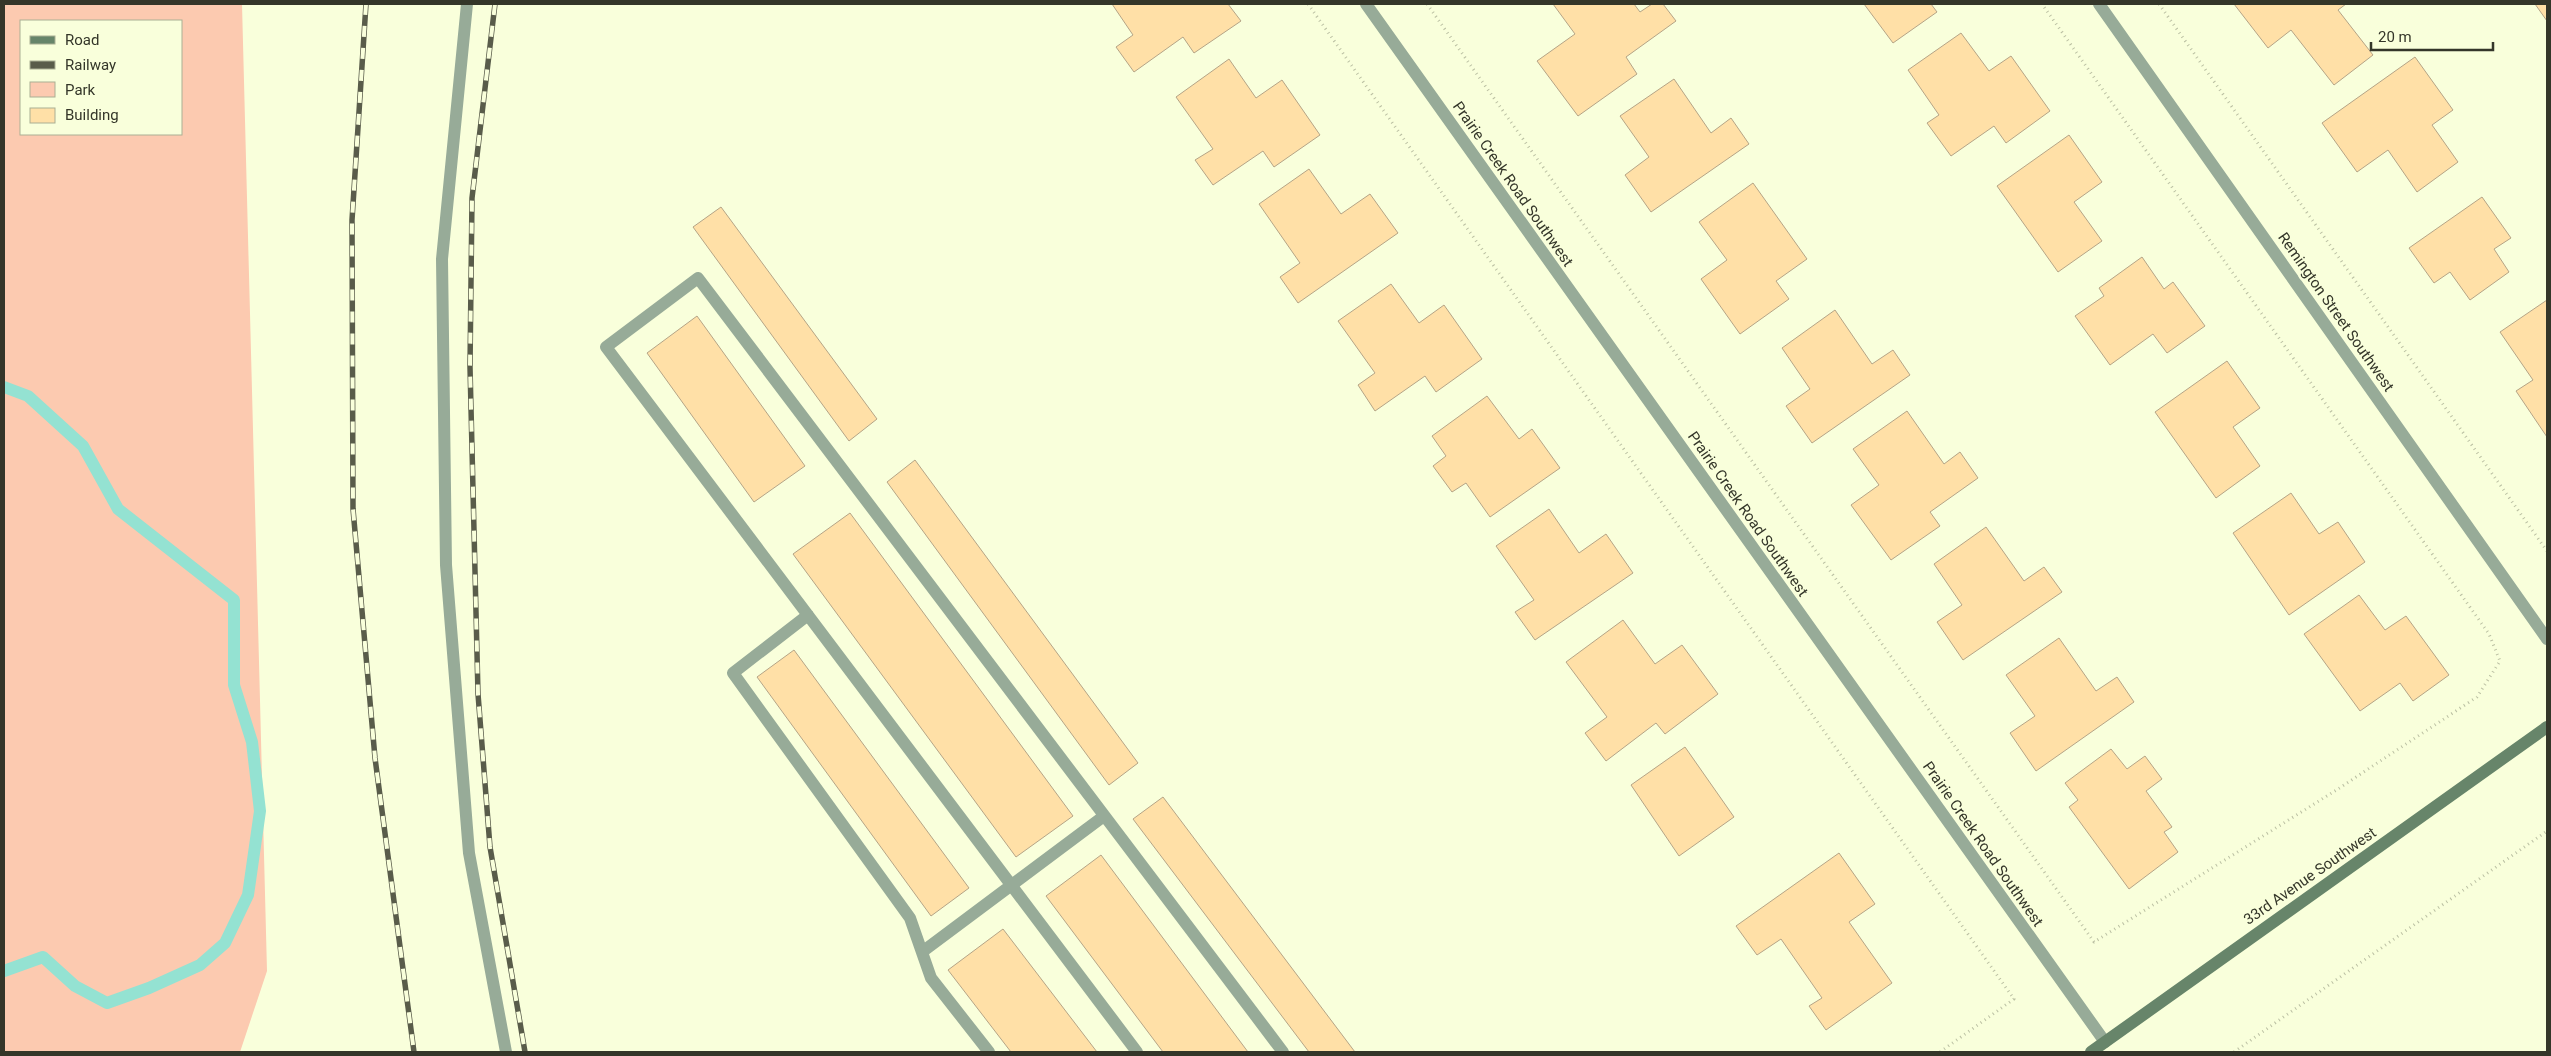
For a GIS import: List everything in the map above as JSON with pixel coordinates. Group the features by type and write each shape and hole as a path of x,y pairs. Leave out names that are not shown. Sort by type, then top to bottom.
{"street":[{"path":"467,4 442,259 446,565 469,853 506,1052"},
{"name":"Prairie Creek Road Southwest","path":"1366,4 2105,1042"},
{"name":"Remington Street Southwest","path":"2099,4 2547,639"},
{"path":"1137,1052 606,347 698,278 1283,1052"},
{"path":"808,615 733,674 910,918 931,978 989,1052"},
{"name":"33rd Avenue Southwest","path":"2091,1052 2547,727"},
{"path":"922,952 1104,816"}],"path":[{"path":"1308,4 2014,999 1940,1052"},
{"path":"1427,4 2094,942 2338,789 2477,697 2500,661 2484,626 2042,4"},
{"path":"2159,4 2547,551"},
{"path":"2234,1052 2547,831"}],"green space":[{"path":"4,4 242,4 267,971 240,1052 4,1052"}],"building":[{"path":"1112,4 1228,4 1241,21 1194,53 1183,37 1134,72 1116,47 1133,35"},
{"path":"1553,4 1634,4 1640,12 1652,4 1663,4 1676,21 1626,57 1637,74 1578,116 1537,61 1575,34"},
{"path":"1864,4 1931,4 1937,12 1893,43"},
{"path":"2234,4 2346,4 2338,10 2373,55 2334,85 2291,30 2268,48"},
{"path":"2535,4 2547,4 2547,21"},
{"path":"1961,33 1989,71 2011,56 2050,111 2006,143 1994,126 1951,156 1927,123 1939,115 1908,70"},
{"path":"2415,57 2453,110 2432,125 2458,162 2417,192 2388,150 2357,172 2322,123"},
{"path":"1229,59 1256,98 1282,80 1320,135 1274,167 1263,151 1213,185 1195,160 1213,149 1176,97"},
{"path":"1674,79 1711,133 1731,118 1749,144 1651,212 1625,175 1649,157 1620,116"},
{"path":"2069,135 2102,182 2074,202 2102,241 2058,272 1997,186"},
{"path":"1309,169 1341,214 1370,194 1398,233 1298,303 1280,277 1300,263 1259,204"},
{"path":"1753,183 1807,259 1776,281 1789,299 1740,334 1701,279 1727,260 1699,222"},
{"path":"2482,197 2511,238 2494,249 2509,272 2470,300 2450,272 2434,283 2409,248"},
{"path":"721,207 877,419 849,441 693,227"},
{"path":"2142,257 2164,289 2173,282 2205,326 2167,353 2153,334 2110,365 2075,316 2104,296 2099,288"},
{"path":"1391,284 1419,323 1444,305 1482,359 1436,392 1425,376 1375,411 1358,385 1375,373 1338,321"},
{"path":"2547,300 2547,437 2516,391 2533,380 2500,332"},
{"path":"1835,310 1872,364 1893,350 1910,375 1812,443 1786,406 1810,389 1782,348"},
{"path":"697,316 805,466 754,502 647,353"},
{"path":"2227,361 2260,408 2233,427 2260,466 2216,498 2155,412"},
{"path":"1487,396 1519,439 1532,429 1560,468 1490,517 1466,483 1452,492 1433,466 1446,456 1432,436"},
{"path":"1907,411 1944,464 1960,452 1978,478 1930,512 1940,526 1891,560 1851,505 1879,485 1853,449"},
{"path":"915,460 1138,763 1109,785 887,482"},
{"path":"2291,493 2319,534 2338,522 2365,562 2289,615 2233,533"},
{"path":"1549,509 1579,553 1606,534 1633,573 1535,640 1515,612 1534,600 1496,546"},
{"path":"850,513 1073,816 1016,857 793,554"},
{"path":"1986,527 2024,581 2044,567 2062,592 1963,660 1937,622 1962,605 1934,564"},
{"path":"2359,595 2385,630 2406,616 2449,675 2413,701 2400,683 2360,711 2304,634"},
{"path":"1623,620 1655,664 1682,645 1718,694 1665,734 1656,723 1606,761 1585,733 1607,717 1566,662"},
{"path":"2059,638 2096,691 2117,677 2134,702 2036,771 2010,733 2035,716 2006,675"},
{"path":"794,650 969,888 931,916 757,677"},
{"path":"1685,747 1734,817 1679,856 1631,785"},
{"path":"2111,749 2127,769 2145,756 2162,779 2146,791 2172,827 2164,832 2178,852 2129,889 2069,807 2078,800 2065,783"},
{"path":"1163,797 1355,1052 1309,1052 1133,819"},
{"path":"1839,853 1875,904 1849,922 1892,983 1826,1030 1809,1006 1822,998 1781,939 1757,955 1736,926"},
{"path":"1101,855 1248,1052 1163,1052 1046,896"},
{"path":"1003,929 1097,1052 1011,1052 948,970"}],"waterway":[{"path":"4,387 28,396 83,446 118,509 234,600 234,685 252,742 260,811 248,895 225,943 200,965 149,988 107,1003 75,986 43,957 4,971"}],"railway":[{"path":"366,4 352,220 353,509 375,758 414,1052"},
{"path":"495,4 472,198 470,367 478,694 490,847 525,1052"}]}
